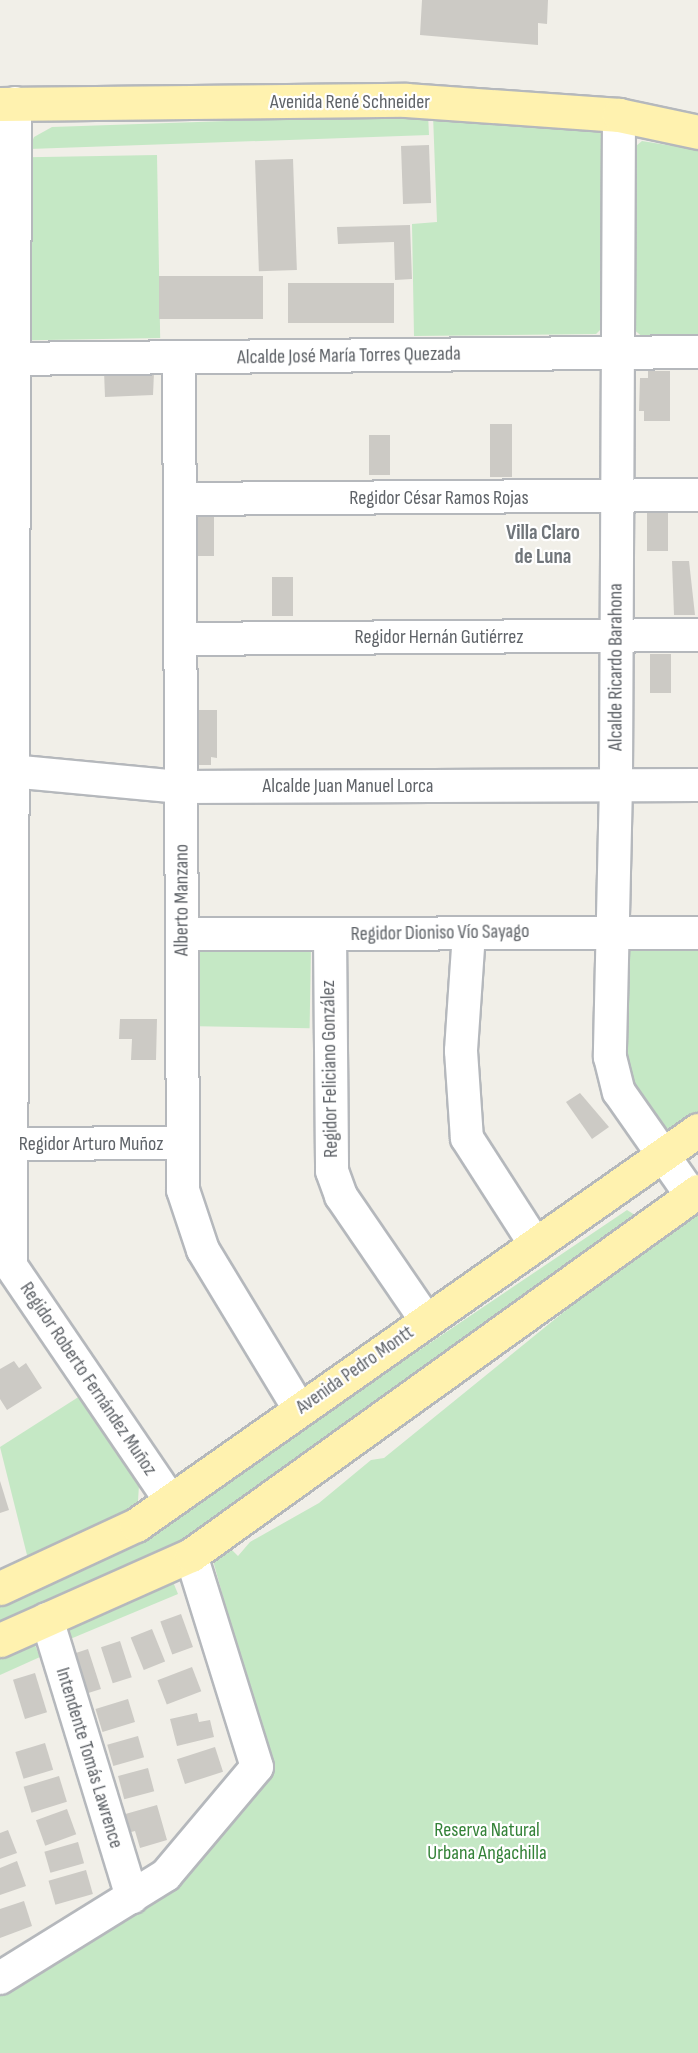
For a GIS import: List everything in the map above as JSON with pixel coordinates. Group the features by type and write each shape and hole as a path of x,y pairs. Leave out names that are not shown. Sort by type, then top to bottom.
{"main road":[{"name":"Avenida René Schneider","path":"8,103 406,100 618,115 698,132"},
{"name":"Avenida Pedro Montt","path":"0,1588 136,1525 698,1130"},
{"path":"0,1640 191,1555 695,1193"}],"street":[{"name":"Regidor Roberto Fernández Muñoz","path":"8,103 6,1268 170,1500"},
{"name":"Alcalde Ricardo Barahona","path":"618,115 616,784 610,1057 619,1092 662,1156 695,1193"},
{"name":"Alcalde José María Torres Quezada","path":"7,359 179,360 619,351 698,352"},
{"name":"Alberto Manzano","path":"179,360 183,1190 195,1232 300,1410"},
{"name":"Regidor César Ramos Rojas","path":"180,499 698,495"},
{"name":"Regidor Hernán Gutiérrez","path":"180,639 698,635"},
{"name":"Alcalde Juan Manuel Lorca","path":"7,771 70,780 181,787 698,785"},
{"path":"469,933 461,1051 467,1138 535,1244"},
{"name":"Regidor Dioniso Vío Sayago","path":"182,934 698,933"},
{"name":"Regidor Feliciano González","path":"330,934 332,1171 340,1196 426,1320"},
{"name":"Regidor Arturo Muñoz","path":"6,1144 183,1143"},
{"path":"0,1978 166,1875 257,1767 191,1555"},
{"name":"Intendente Tomás Lawrence","path":"47,1619 132,1897"}],"green space":[{"path":"428,114 429,135 29,149 34,137 52,127"},
{"path":"433,115 597,122 609,144 609,321 596,334 414,336 412,224 437,222"},
{"path":"642,141 698,150 698,341 645,339 631,327 629,152"},
{"path":"157,155 160,338 31,340 28,157"},
{"path":"622,939 698,939 698,1114 675,1130 657,1127 625,1076"},
{"path":"186,946 311,948 310,1028 185,1026"},
{"name":"Reserva Natural Urbana Angachilla","path":"698,1203 698,2053 0,2053 0,1990 109,1923 270,1766 212,1557 228,1546 238,1556 250,1542 319,1503 371,1460 384,1458"},
{"path":"627,1210 638,1217 180,1547 0,1625 0,1601 150,1532"},
{"path":"80,1396 139,1485 138,1501 123,1518 28,1559 0,1447"},
{"path":"171,1577 178,1594 63,1642 60,1629"},
{"path":"32,1638 40,1657 0,1675 0,1653"}],"building":[{"path":"422,0 548,0 547,24 538,23 538,45 420,35"},
{"path":"429,145 431,203 403,204 401,146"},
{"path":"293,159 297,270 259,271 255,160"},
{"path":"410,225 412,279 395,280 394,242 338,244 337,227"},
{"path":"159,276 263,276 263,319 159,319"},
{"path":"288,283 394,283 394,323 288,323"},
{"path":"104,371 154,372 153,395 105,397"},
{"path":"648,371 670,371 670,421 644,421 644,411 639,411 640,378 648,378"},
{"path":"490,424 512,424 512,477 490,477"},
{"path":"369,435 390,435 390,475 369,475"},
{"path":"647,513 668,513 668,551 647,551"},
{"path":"194,516 214,516 214,556 194,556"},
{"path":"672,561 689,561 695,615 674,615"},
{"path":"272,577 293,577 293,616 272,616"},
{"path":"650,654 671,654 671,693 650,693"},
{"path":"189,710 217,710 217,758 211,757 211,765 188,765"},
{"path":"120,1019 157,1019 156,1060 131,1060 132,1039 119,1039"},
{"path":"580,1093 609,1127 592,1139 566,1102"},
{"path":"14,1361 19,1368 26,1363 42,1388 7,1410 0,1399 0,1369"},
{"path":"0,1481 9,1510 0,1513"},
{"path":"181,1614 193,1647 172,1654 160,1622"},
{"path":"152,1629 165,1661 144,1670 131,1638"},
{"path":"120,1641 132,1677 113,1683 101,1647"},
{"path":"88,1649 101,1689 82,1695 69,1655"},
{"path":"192,1667 201,1691 167,1705 157,1680"},
{"path":"35,1673 47,1712 25,1719 13,1680"},
{"path":"128,1699 135,1722 103,1732 95,1709"},
{"path":"197,1713 199,1722 210,1720 214,1737 177,1746 170,1719"},
{"path":"138,1736 144,1757 113,1766 107,1745"},
{"path":"45,1743 53,1770 24,1779 15,1752"},
{"path":"215,1747 223,1772 185,1784 177,1759"},
{"path":"148,1768 154,1791 124,1799 118,1776"},
{"path":"59,1776 67,1802 32,1813 24,1787"},
{"path":"157,1805 167,1840 140,1848 135,1831 127,1833 122,1815"},
{"path":"67,1809 76,1834 45,1846 36,1820"},
{"path":"8,1830 17,1853 0,1859 0,1833"},
{"path":"78,1842 84,1863 50,1873 44,1852"},
{"path":"17,1861 26,1886 0,1895 0,1868"},
{"path":"86,1870 93,1894 55,1905 49,1881"},
{"path":"24,1901 32,1926 0,1938 0,1909"}],"district":[{"name":"Villa Claro de Luna","path":"543,545"}]}
